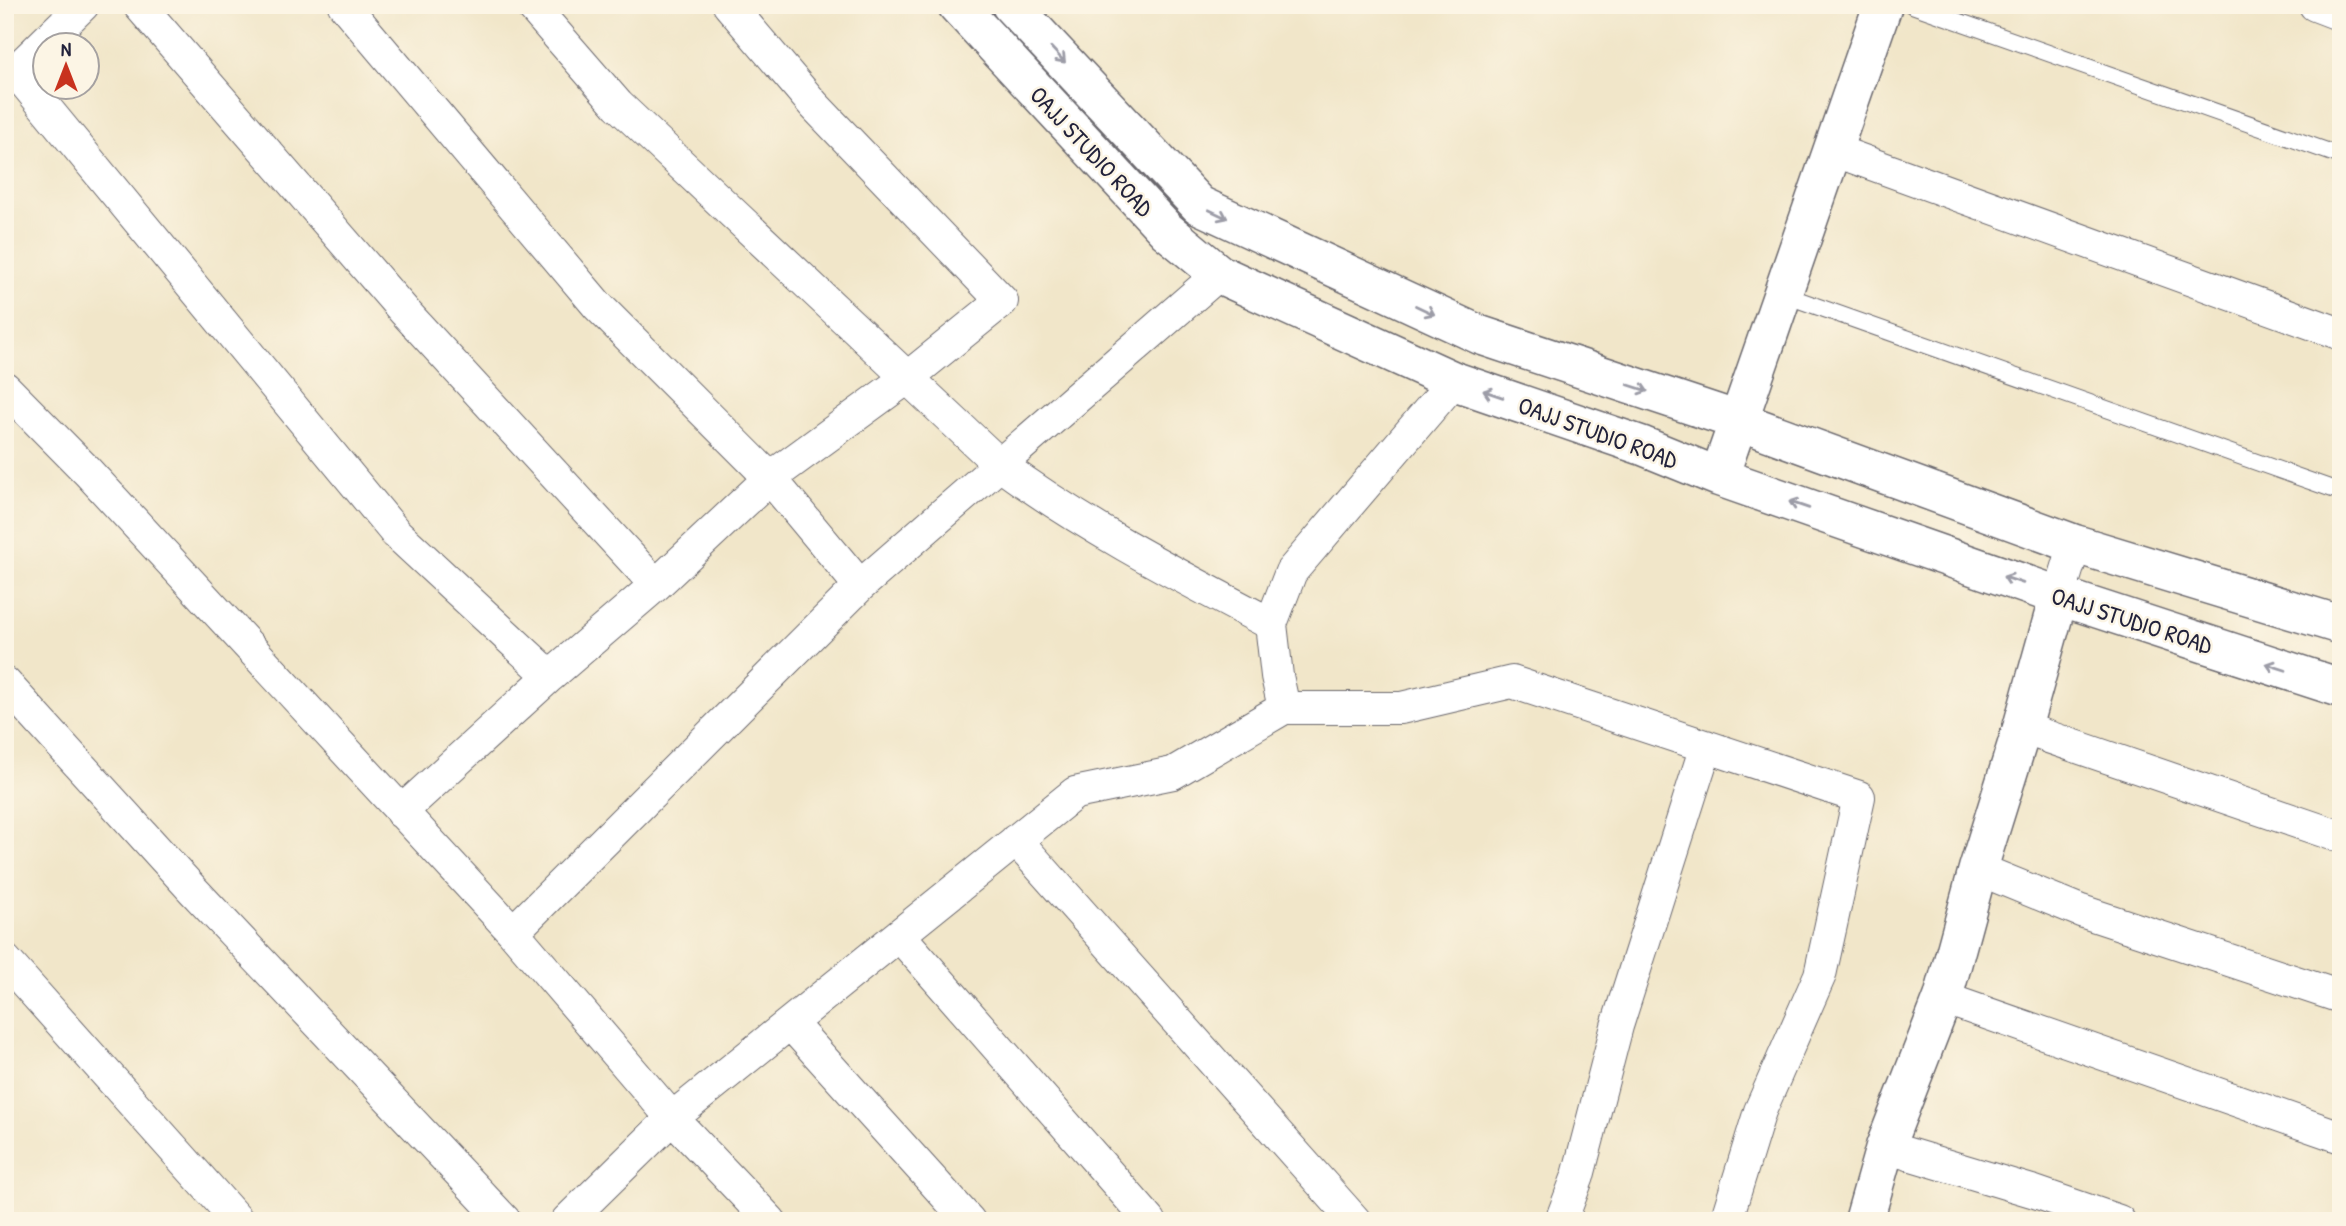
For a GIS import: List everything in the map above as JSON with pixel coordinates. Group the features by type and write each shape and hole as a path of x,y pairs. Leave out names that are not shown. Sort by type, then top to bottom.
{"street":[{"path":"83,5 10,77 396,533 550,676"},
{"path":"139,5 405,312 656,585"},
{"path":"344,5 598,306 770,478 860,586"},
{"path":"531,5 618,105 999,464 1049,501 1147,559 1271,624"},
{"path":"401,812 550,676 656,585 770,478 907,378 1002,301 814,105 729,5"},
{"name":"OAJJ STUDIO ROAD","path":"957,5 1167,231 1219,274 1454,381 2059,596 2341,688"},
{"name":"OAJJ STUDIO ROAD","path":"1011,5 1199,205 1480,335 1739,421 2075,544 2341,625"},
{"path":"1719,477 1883,5"},
{"path":"2315,5 2341,15"},
{"path":"1833,150 2341,334"},
{"path":"513,932 860,586 1219,274"},
{"path":"1284,708 1271,624 1291,572 1454,381"},
{"path":"5,388 87,471 513,932 672,1118 770,1221"},
{"path":"1864,1221 1885,1147 1943,998 1978,869 2075,544"},
{"path":"5,682 193,890 505,1221"},
{"path":"567,1221 672,1118 1075,793 1173,773 1284,708 1401,708 1512,682 1859,797 1819,975 1760,1111 1726,1221"},
{"path":"2022,728 2341,837"},
{"path":"1561,1221 1578,1176 1617,1026 1706,746"},
{"path":"1016,840 1355,1221"},
{"path":"1978,869 2081,911 2341,997"},
{"path":"899,935 1150,1221"},
{"path":"5,960 238,1221"},
{"path":"1943,998 2341,1137"},
{"path":"790,1023 969,1221"},
{"path":"1885,1147 2035,1192 2119,1221"}],"lane":[{"path":"1912,5 2341,156"},
{"path":"1782,294 2341,492"}]}
